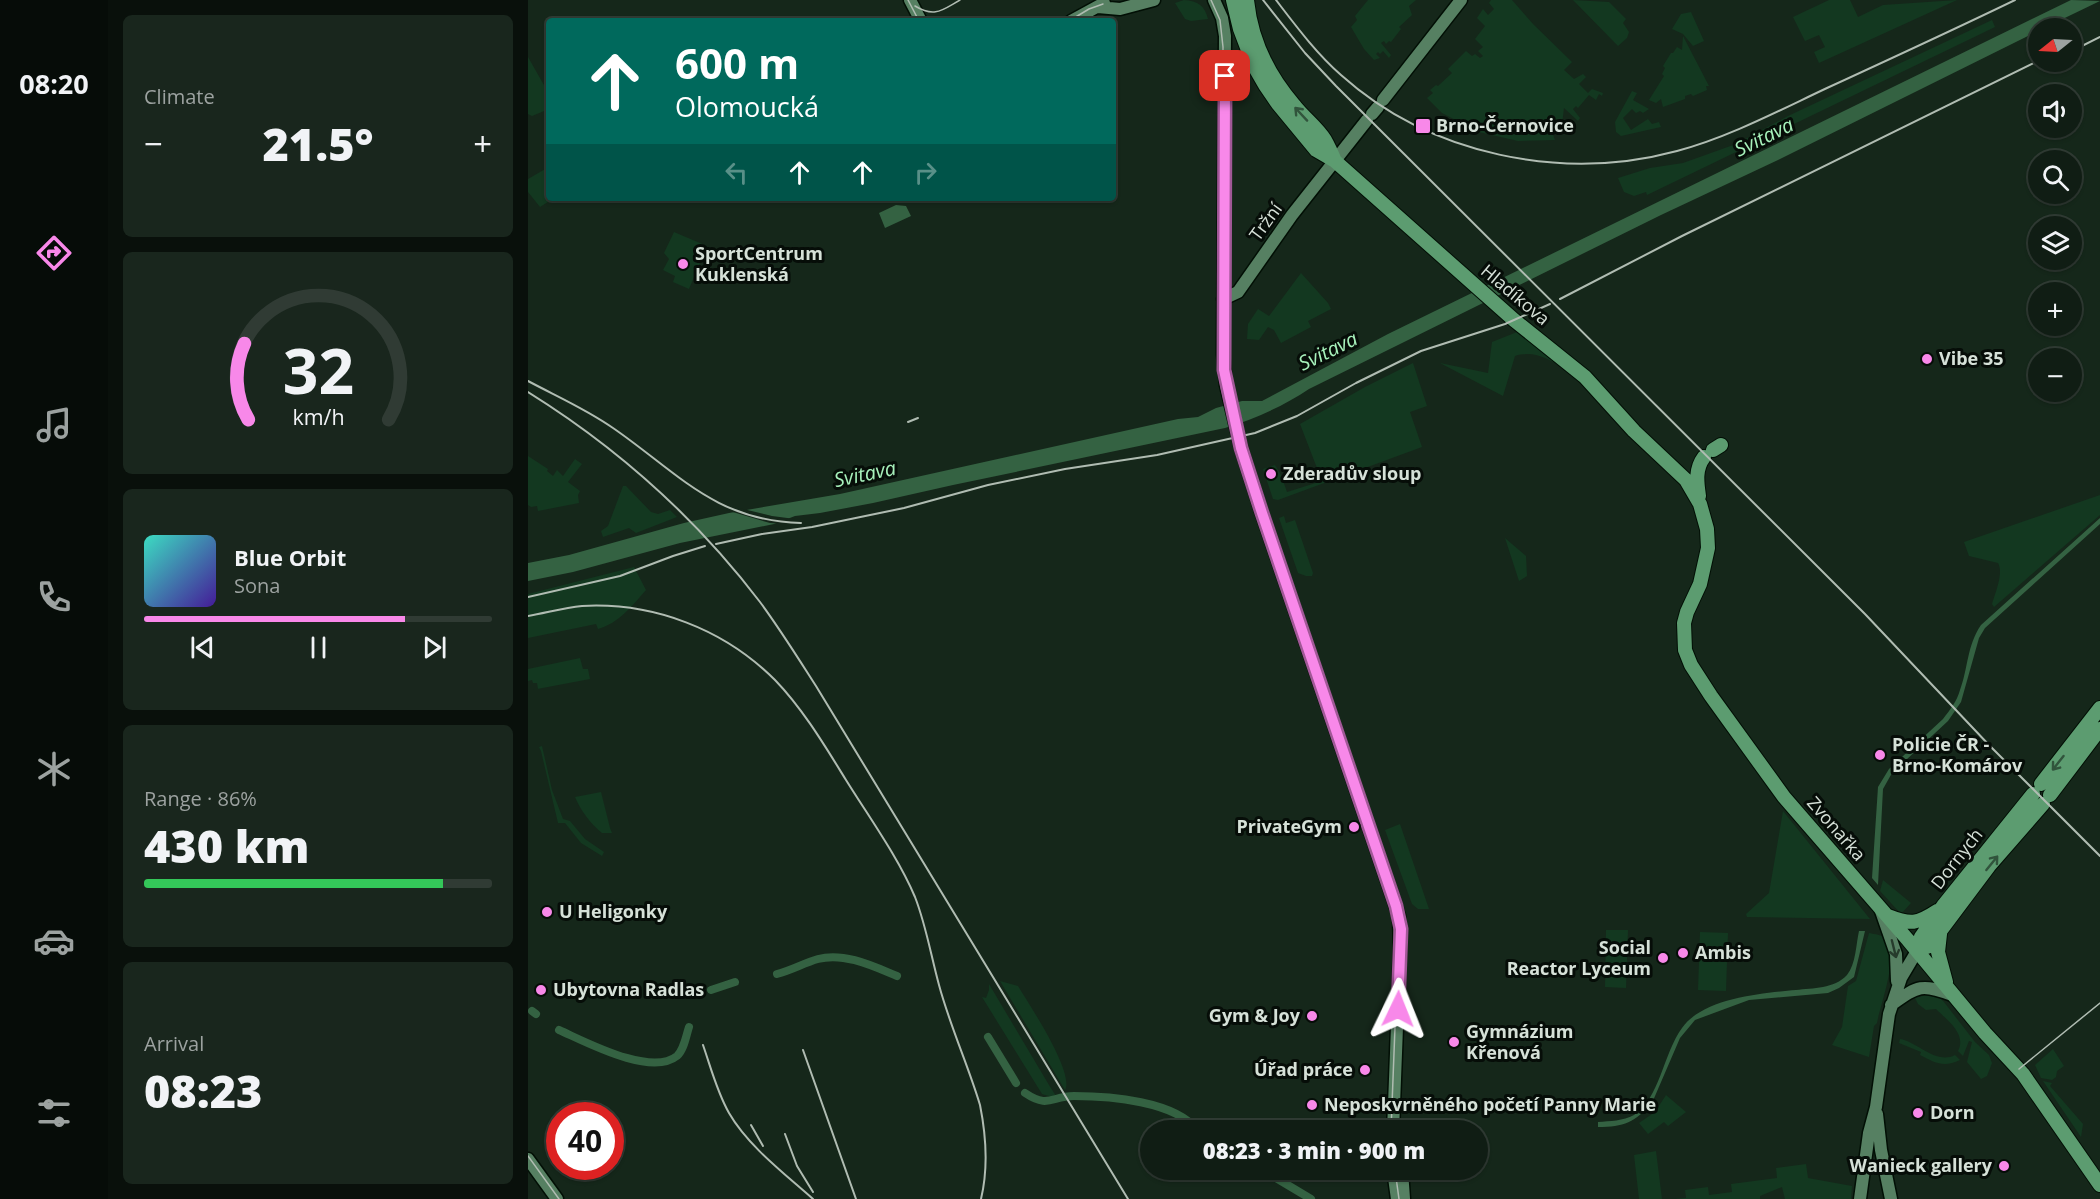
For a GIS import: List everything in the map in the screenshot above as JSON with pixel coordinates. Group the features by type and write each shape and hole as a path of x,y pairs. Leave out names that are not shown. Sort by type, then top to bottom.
{"main road":[{"name":"Hladíkova","path":"1233,0 1240,29 1254,66 1265,86 1316,150 1335,161 1498,306 1585,376 1634,430 1667,462"},
{"name":"Hladíkova","path":"1247,0 1251,27 1266,66 1294,107 1325,139 1335,161"},
{"path":"1700,504 1697,475 1699,465 1713,451"},
{"name":"Zvonařka","path":"1667,462 1686,480 1700,504 1707,529 1708,548 1700,585 1685,618 1683,633 1686,655 1711,696 1784,797 2023,1074 2100,1185"},
{"name":"Dornych","path":"1917,951 1929,946 2042,794 2100,708"},
{"name":"Dornych","path":"1917,951 1921,937 1943,906 2100,729"},
{"path":"1884,912 1903,922 1914,923 1922,921 1943,906"},
{"path":"1942,928 1938,952 1950,992"}],"street":[{"path":"910,0 919,18"},
{"path":"1076,18 1103,3 1120,9 1154,0"},
{"name":"Tržní","path":"1223,299 1238,292 1292,215 1461,0"},
{"path":"1215,1 1222,18 1225,36 1223,354 1228,394 1238,435 1278,563 1399,916 1400,949 1393,1120"},
{"path":"1884,912 1896,954 1896,991"},
{"name":"Dornych","path":"1860,1199 1869,1133 1876,1107 1884,1038 1896,991 1917,951"},
{"path":"1892,1005 1916,988 1935,988 1950,992"},
{"path":"1385,1120 1387,1074 1396,1055"},
{"name":"Dornych","path":"1876,1107 1880,1143 1891,1199"},
{"path":"528,1159 557,1199"},
{"path":"1394,1180 1397,1199"},
{"path":"1403,1180 1404,1199"}],"shaded area":[{"path":"1184,0 1200,5 1208,19 1191,21 1185,19 1175,3"},
{"path":"1368,0 1416,0 1409,6 1412,15 1399,27 1401,29 1391,42 1381,43 1391,55 1389,58 1383,51 1376,54 1380,58 1374,60 1364,49 1351,27 1357,20 1355,16"},
{"path":"1491,0 1512,0 1572,62 1564,70 1574,79 1583,74 1586,77 1579,84 1588,93 1592,89 1603,93 1602,96 1599,94 1596,100 1589,95 1578,108 1576,106 1573,109 1580,118 1578,121 1564,108 1561,133 1552,132 1555,140 1518,141 1470,130 1469,127 1442,113 1427,98 1433,93 1430,90 1452,73 1448,69 1466,51 1472,56 1475,54 1480,58 1483,56 1478,51 1483,47 1475,39 1485,26 1477,18 1483,9 1488,15 1494,9 1489,3"},
{"path":"1573,0 1609,2 1626,19 1623,23 1629,32 1627,38 1618,46"},
{"path":"1829,0 1850,0 1858,17 1883,5 1957,0 1819,63 1814,52 1825,47 1819,35 1805,41 1793,17"},
{"path":"2071,0 2100,1 2065,18 2034,18"},
{"path":"1691,12 1704,41 1693,46 1683,34 1672,29 1681,14"},
{"path":"1992,20 1995,27 1647,195 1646,192 1634,196 1624,192 1618,178 1650,168 1683,163 1736,144 1788,116"},
{"path":"2028,21 2028,36 1247,420 1225,428 873,503 795,516 774,524 680,543 573,572 528,581 528,563 569,555 684,523 840,494 1178,419 1198,417 1216,408 1242,401 1262,401 1388,334"},
{"path":"1683,36 1709,86 1706,86 1707,90 1693,96 1691,94 1685,96 1685,99 1663,107 1661,99 1656,103 1649,100 1664,76 1663,66 1671,53 1677,47 1682,50"},
{"path":"528,57 546,89 546,110 532,116 528,114"},
{"path":"1632,91 1637,93 1633,100 1649,109 1643,113 1640,111 1636,113 1632,109 1623,118 1631,130 1648,119 1652,124 1659,122 1661,127 1621,136 1616,132 1615,122"},
{"path":"546,169 546,201 549,201 540,207 528,192 528,179"},
{"path":"896,205 906,206 911,216 885,228 879,213"},
{"name":"SportCentrum Kuklenská","path":"674,232 707,246 689,289 673,282 675,276 663,270 669,259 664,253"},
{"path":"1301,273 1331,309 1308,321 1311,327 1281,343 1274,330 1268,327 1259,340 1247,339 1248,324 1258,309 1269,316"},
{"path":"1517,332 1564,369 1535,355 1515,356 1503,396 1440,363 1488,373 1492,342"},
{"path":"1413,363 1427,406 1410,412 1422,447 1278,500 1273,499 1263,469 1275,465 1287,492 1322,481 1300,424"},
{"path":"528,456 548,469 547,471 553,476 557,470 563,476 575,459 582,464 568,482 580,491 579,503 538,511 537,506 528,505"},
{"path":"623,486 626,486 651,512 658,514 670,510 677,517 636,533 629,528 603,537 601,531 608,526"},
{"path":"2100,495 2100,515 1994,607 1992,604 2000,577 2000,567 1998,563 1969,556 1964,542"},
{"path":"1284,516 1286,523 1295,520 1313,573 1312,576 1298,573 1279,518"},
{"path":"2100,518 2100,524 1985,628 1979,638 1961,702 1948,721 1892,773 1883,789 1878,885 1872,878 1878,787 1889,769 1943,719 1953,705 1963,682 1970,649 1981,625"},
{"path":"1505,538 1526,556 1527,576 1519,581"},
{"path":"634,567 646,590 625,613 612,623 598,629 596,624 528,638 528,594"},
{"path":"580,658 583,669 588,669 590,679 538,689 537,683 533,683 532,680 528,681 528,669"},
{"path":"542,746 552,790 563,819 570,821 585,839 604,852 602,856 581,843 565,823 558,823 539,747"},
{"path":"601,792 612,833 602,833 586,816 575,797"},
{"path":"1783,811 1870,919 1747,917 1746,914 1769,893"},
{"path":"1400,824 1429,909 1418,909 1412,904 1385,830"},
{"path":"1883,880 1911,903 1901,914 1880,891"},
{"path":"1606,930 1628,930 1626,988 1605,987"},
{"path":"1859,931 1865,931 1854,977 1828,993 1749,1000 1695,1020 1680,1038 1652,1103 1640,1115 1628,1122 1615,1126 1598,1127 1598,1122 1625,1118 1643,1108 1650,1098 1676,1038 1692,1018 1704,1010 1734,999 1816,988 1842,980 1854,960"},
{"path":"1700,932 1728,933 1726,991 1698,990"},
{"path":"1869,933 1883,937 1888,944 1890,965 1877,1023 1874,1026 1869,1057 1832,1045 1842,1027 1848,986 1856,981"},
{"path":"1000,981 1018,986 1040,1022 1063,1069 1066,1081 1065,1090"},
{"path":"989,984 1056,1096 1042,1094 982,997 986,998"},
{"path":"1930,994 1938,996 1944,1002 1975,1042 1989,1055 1992,1063 1987,1076 1981,1079 1967,1062 1972,1042 1969,1041 1963,1056 1958,1051 1960,1039 1955,1028 1936,1009 1926,1010 1918,1004 1915,998"},
{"path":"1900,1039 1934,1055 1948,1057 1955,1055 1960,1060 1949,1064 1935,1062 1920,1055 1921,1052 1899,1043"},
{"path":"2053,1049 2064,1066 2057,1071 2056,1077 2052,1080 2041,1078 2035,1065"},
{"path":"2043,1081 2052,1083 2050,1086 2083,1124 2081,1137"},
{"path":"1666,1095 1686,1112 1668,1126 1664,1122 1648,1134 1639,1123 1655,1112"},
{"path":"1656,1151 1662,1199 1639,1199 1634,1155"},
{"path":"1806,1164 1808,1178 1852,1186 1851,1199 1785,1199 1782,1187 1760,1196 1760,1199 1675,1199 1686,1198 1685,1190 1708,1187 1709,1195 1732,1192 1731,1184 1777,1178 1776,1168"}],"pier":[{"path":"739,508 795,519 782,524 770,523 726,510"}],"waterway":[{"path":"777,974 818,959 838,957 858,961 897,976"},
{"path":"711,990 735,982"},
{"path":"532,1011 536,1014"},
{"path":"559,1030 618,1055 651,1062 666,1061 677,1056 683,1047 689,1027"},
{"path":"988,1037 1016,1083"},
{"path":"1025,1093 1045,1101 1074,1096 1141,1102 1174,1113 1186,1120"},
{"path":"1279,1180 1311,1199"}],"tram line":[{"path":"908,0 917,18"},
{"path":"915,6 933,12 960,0"},
{"path":"1211,0 1220,20 1223,47 1221,354 1226,395 1249,481 1397,916 1398,949 1391,1120"},
{"path":"1074,18 1103,4"},
{"path":"2019,1069 2100,1003"},
{"path":"528,1156 559,1199"},
{"path":"1396,1180 1399,1199"}],"railway":[{"path":"1263,0 1305,53 1336,86 1865,614 1989,745 2100,856"},
{"path":"1276,0 1332,67 1376,103 1415,125 1456,142 1499,155 1544,162 1588,163 1633,160 1677,151 1734,131 2015,0"},
{"path":"2082,46 2100,37"},
{"path":"1560,299 1682,236 2028,66"},
{"path":"716,544 904,508 988,485 1065,469 1157,455 1255,433 1297,416 1356,383 1421,351 1505,324 1550,304"},
{"path":"528,381 603,421 678,477 721,504 744,514 801,523"},
{"path":"528,392 593,437 654,486 709,542 760,602 816,686 1128,1199"},
{"path":"908,422 918,418"},
{"path":"528,597 620,576 705,546"},
{"path":"528,616 582,606 609,606 661,614 686,622 733,646 755,662 795,703 883,837 915,897 943,1000 980,1105 985,1152 985,1176 981,1199"},
{"path":"703,1045 721,1097 737,1125 768,1159 813,1199"},
{"path":"803,1050 856,1199"},
{"path":"751,1125 763,1146"},
{"path":"785,1134 797,1166 813,1192"}],"place":[{"name":"Brno-Černovice","path":"1423,126"},
{"name":"SportCentrum Kuklenská","path":"683,264"},
{"name":"Vibe 35","path":"1927,359"},
{"name":"Zderadův sloup","path":"1271,474"},
{"name":"Policie ČR - Brno-Komárov","path":"1880,755"},
{"name":"PrivateGym","path":"1354,827"},
{"name":"U Heligonky","path":"547,912"},
{"name":"Ambis","path":"1683,953"},
{"name":"Social Reactor Lyceum","path":"1663,958"},
{"name":"Ubytovna Radlas","path":"541,990"},
{"name":"Gym & Joy","path":"1312,1016"},
{"name":"Gymnázium Křenová","path":"1454,1042"},
{"name":"Úřad práce","path":"1365,1070"},
{"name":"Neposkvrněného početí Panny Marie","path":"1312,1105"},
{"name":"Dorn","path":"1918,1113"},
{"name":"Wanieck gallery","path":"2004,1166"}],"route":[{"path":"1225,76 1222,324 1224,376 1241,448 1278,563 1399,916 1401,929 1398,1009"}],"water label":[{"name":"Svitava","path":"1764,137"},
{"name":"Svitava","path":"1328,351"},
{"name":"Svitava","path":"865,474"}]}
